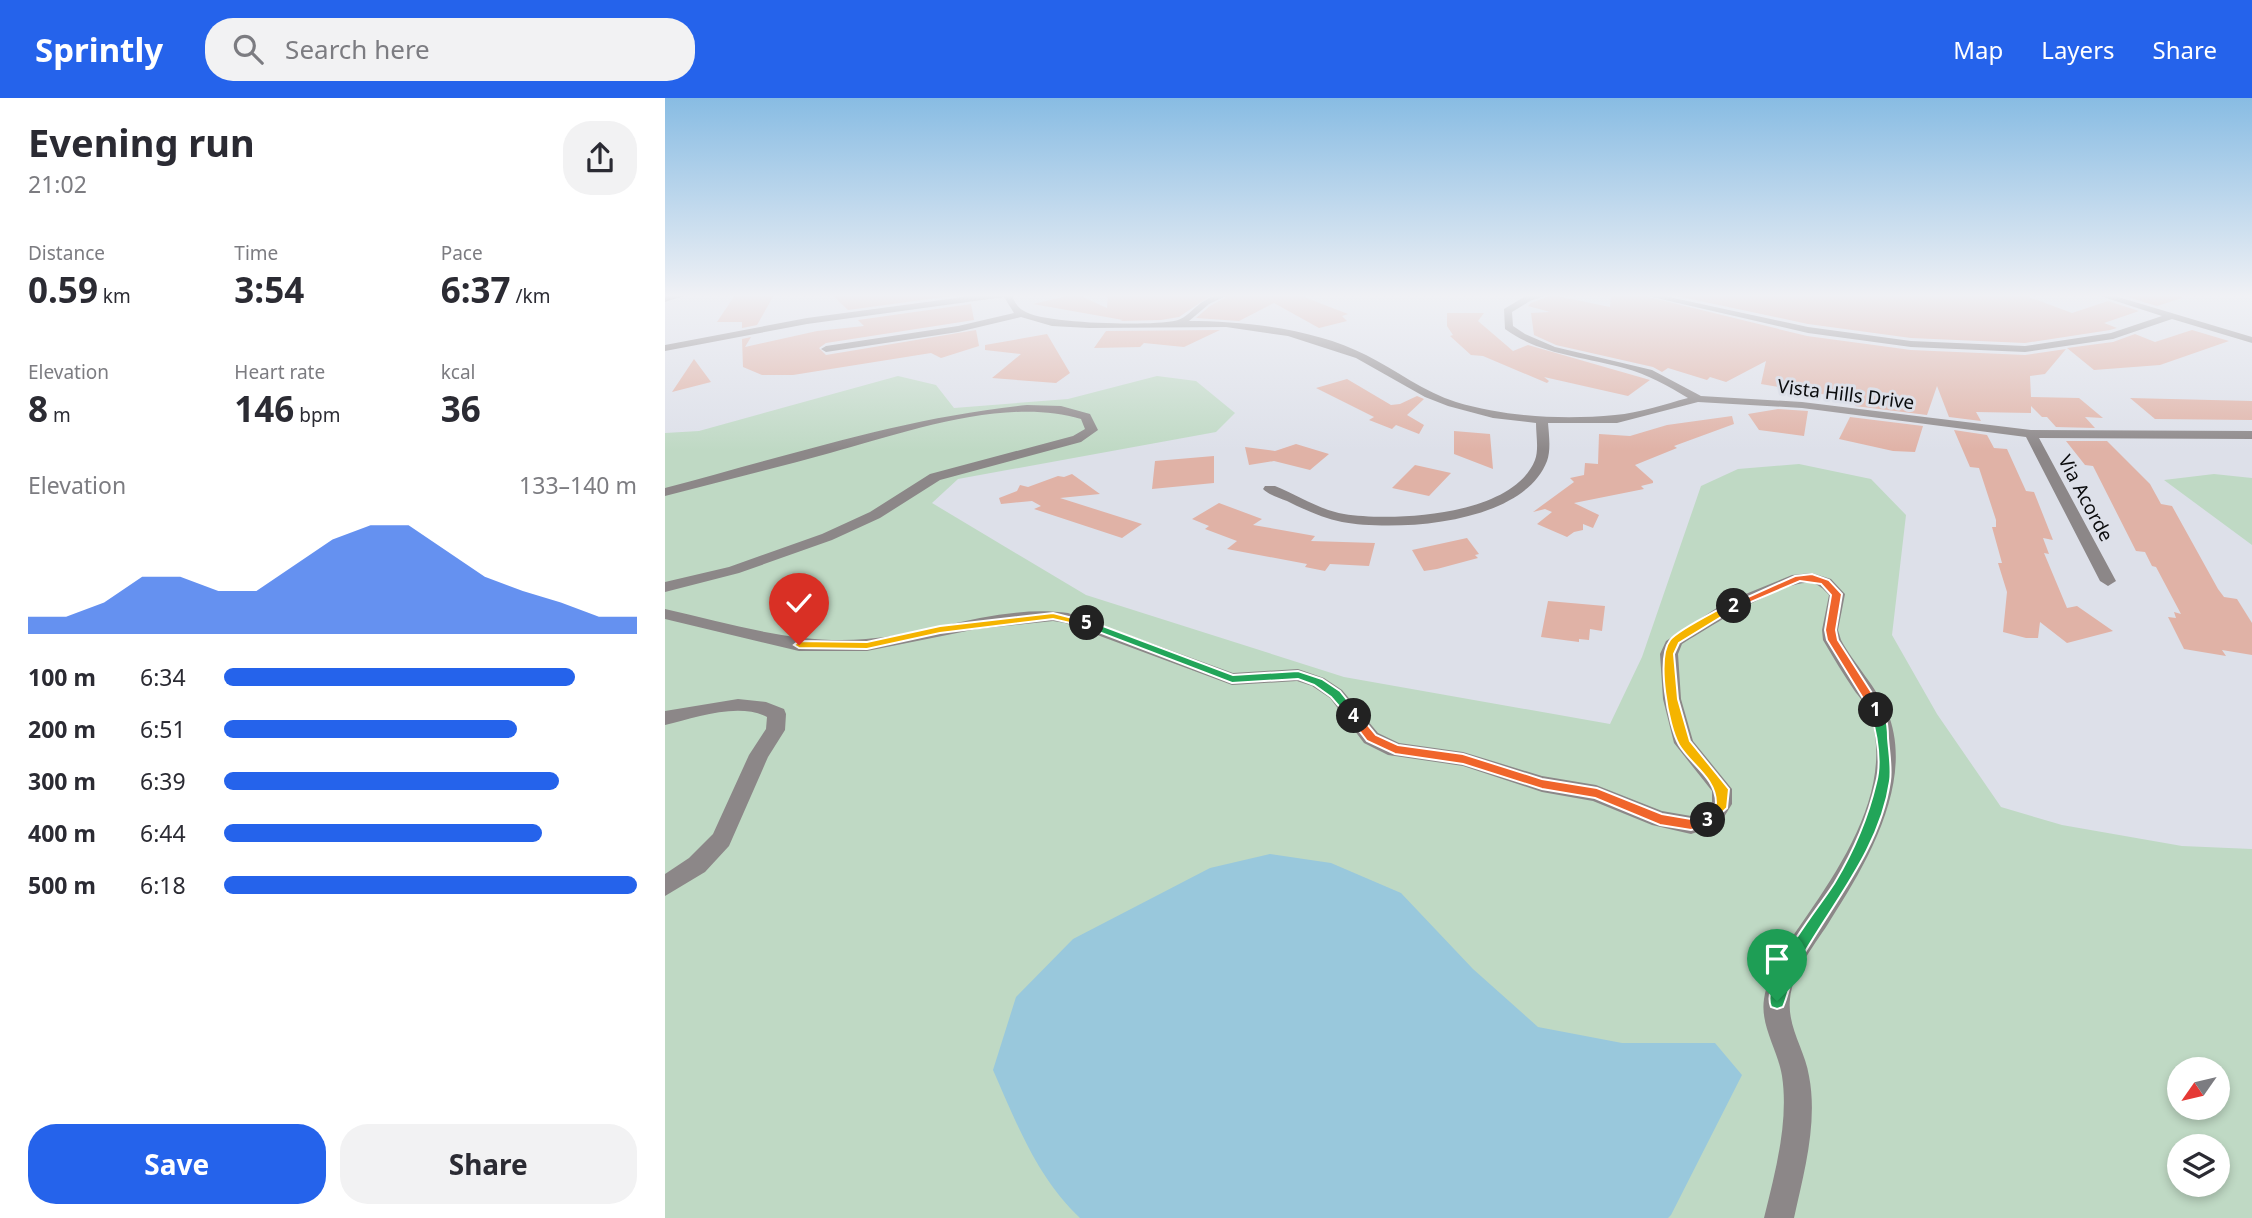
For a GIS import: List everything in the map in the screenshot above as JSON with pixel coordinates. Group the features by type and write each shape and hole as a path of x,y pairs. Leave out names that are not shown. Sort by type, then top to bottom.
{"street":[{"path":"826,349 844,346"},
{"name":"Vista Hills Drive","path":"1335,346 1360,356 1429,395 1452,404 1493,414 1542,420 1617,419 1697,399 1802,405 2031,434 2252,435"},
{"path":"1541,346 1658,374 1697,399"},
{"path":"1965,346 2025,349 2044,346"},
{"path":"665,492 858,441 1002,410 1066,409 1087,416 1091,423 1092,430 1077,439 935,477 875,515 801,547 734,570 665,587"},
{"path":"1270,489 1342,518 1379,521 1426,519 1474,510 1505,496 1531,479 1542,460 1542,420"},
{"name":"Via Acorde","path":"2031,434 2108,580"},
{"path":"665,614 799,645 822,646 867,645 977,624 1053,616 1068,618 1232,679 1298,675 1318,682 1335,694 1371,738 1395,750 1463,759 1542,784 1597,793 1660,820 1691,825 1711,819 1722,804 1722,789 1684,743 1672,699 1669,654 1675,640 1732,606 1798,578 1825,582 1837,594 1830,630 1832,640 1877,711 1885,757 1884,780 1869,829 1841,885 1781,981 1777,1001 1777,1024 1794,1065 1797,1087 1787,1182 1779,1218"},
{"path":"665,718 744,706 767,707 777,714 775,730 759,755 721,840 697,865 665,886"}],"green space":[{"path":"898,376 936,385 954,408 1068,399 1157,376 1196,381 1235,413 1216,432 958,479 932,503 1086,595 1344,677 1610,724 1642,657 1701,486 1738,469 1799,464 1871,479 1906,515 1892,635 1937,714 2001,807 2062,825 2182,846 2252,849 2252,1218 665,1218 665,433 699,431"},
{"path":"2214,474 2252,478 2252,545 2164,480"}],"water":[{"path":"1270,854 1331,863 1401,893 1473,969 1538,1027 1622,1043 1715,1043 1742,1075 1671,1215 1668,1218 1080,1218 1051,1185 1040,1167 1019,1129 993,1070 1016,997 1073,939 1210,868"}],"building":[{"path":"742,346 821,346 819,348 826,355 878,346 978,346 941,358 931,353 793,375 762,375 743,367"},
{"path":"985,346 1054,346 1070,373 1056,383 992,378 1021,354 985,350"},
{"path":"1095,346 1141,346 1140,347 1094,348"},
{"path":"1461,346 1507,346 1513,351 1532,346 1650,380 1628,396 1544,377 1549,381 1547,383 1483,356 1471,355"},
{"path":"1562,346 1883,346 2025,355 2066,349 2045,374 2030,376 2031,397 2079,398 2103,418 2085,417 2095,428 2056,427 2031,406 2031,413 1976,412 1981,421 1949,417 1937,386 1927,415 1855,406 1858,400 1761,384 1766,361 1726,382 1710,377 1707,380 1668,368 1662,372 1653,367"},
{"path":"2214,346 2160,365 2094,370 2067,348"},
{"path":"694,359 711,382 672,392"},
{"path":"1347,379 1391,405 1417,396 1424,399 1407,415 1424,425 1419,434 1396,425 1392,429 1369,420 1374,417 1316,388"},
{"path":"2130,398 2252,401 2252,420 2155,419"},
{"path":"1778,409 1808,411 1804,436 1759,430 1748,414"},
{"path":"1732,416 1734,424 1674,446 1677,448 1635,465 1653,481 1641,486 1644,489 1574,503 1599,515 1593,528 1583,524 1583,530 1567,537 1537,524 1552,512 1545,509 1533,512 1574,482 1570,478 1584,475 1585,463 1598,464 1599,434 1630,436 1667,425"},
{"path":"1850,417 1923,426 1915,452 1893,451 1839,439"},
{"path":"1954,430 1987,435 1994,448 2007,449 2026,491 2034,492 2053,540 2043,538 2049,554 2044,553 2067,608 2077,606 2113,631 2067,643 2040,622 2038,638 2003,632 2007,592 1998,563 2002,563 1992,527 1996,527 1996,520 1979,468 1970,467"},
{"path":"1454,431 1490,434 1493,469 1454,454"},
{"path":"2066,441 2107,441 2150,484 2161,504 2172,506 2218,589 2224,597 2237,599 2252,623 2252,655 2222,650 2226,656 2184,649 2168,617 2176,618 2174,612 2181,614 2156,567 2152,566 2145,552 2136,551 2093,466 2085,465"},
{"path":"1296,444 1329,454 1310,470 1274,461 1249,465 1245,447 1275,451"},
{"path":"1214,456 1214,483 1152,489 1155,461"},
{"path":"1415,465 1451,473 1429,496 1392,488"},
{"path":"1072,474 1100,494 1060,498 1142,524 1122,538 1034,509 1041,506 1032,501 1001,504 999,498 1017,491 1020,485 1028,487"},
{"path":"1219,503 1262,519 1253,525 1315,536 1311,541 1375,543 1369,566 1330,564 1325,571 1305,567 1307,564 1227,549 1237,541 1205,529 1209,526 1192,519"},
{"path":"1467,538 1479,554 1475,555 1478,558 1437,569 1424,571 1412,550"},
{"path":"1548,601 1605,606 1602,631 1590,629 1589,640 1579,639 1579,642 1541,637"}],"route":[{"path":"799,645 867,645 977,624 1053,616 1068,618 1232,679 1298,675 1318,682 1350,709 1361,728 1371,738 1395,750 1463,759 1542,784 1597,793 1660,820 1691,825 1711,819 1722,804 1722,789 1684,743 1672,699 1669,654 1675,640 1732,606 1798,578 1825,582 1837,594 1830,630 1832,640 1877,711 1882,727 1884,780 1869,829 1841,885 1792,959 1781,981 1777,1001"}]}
